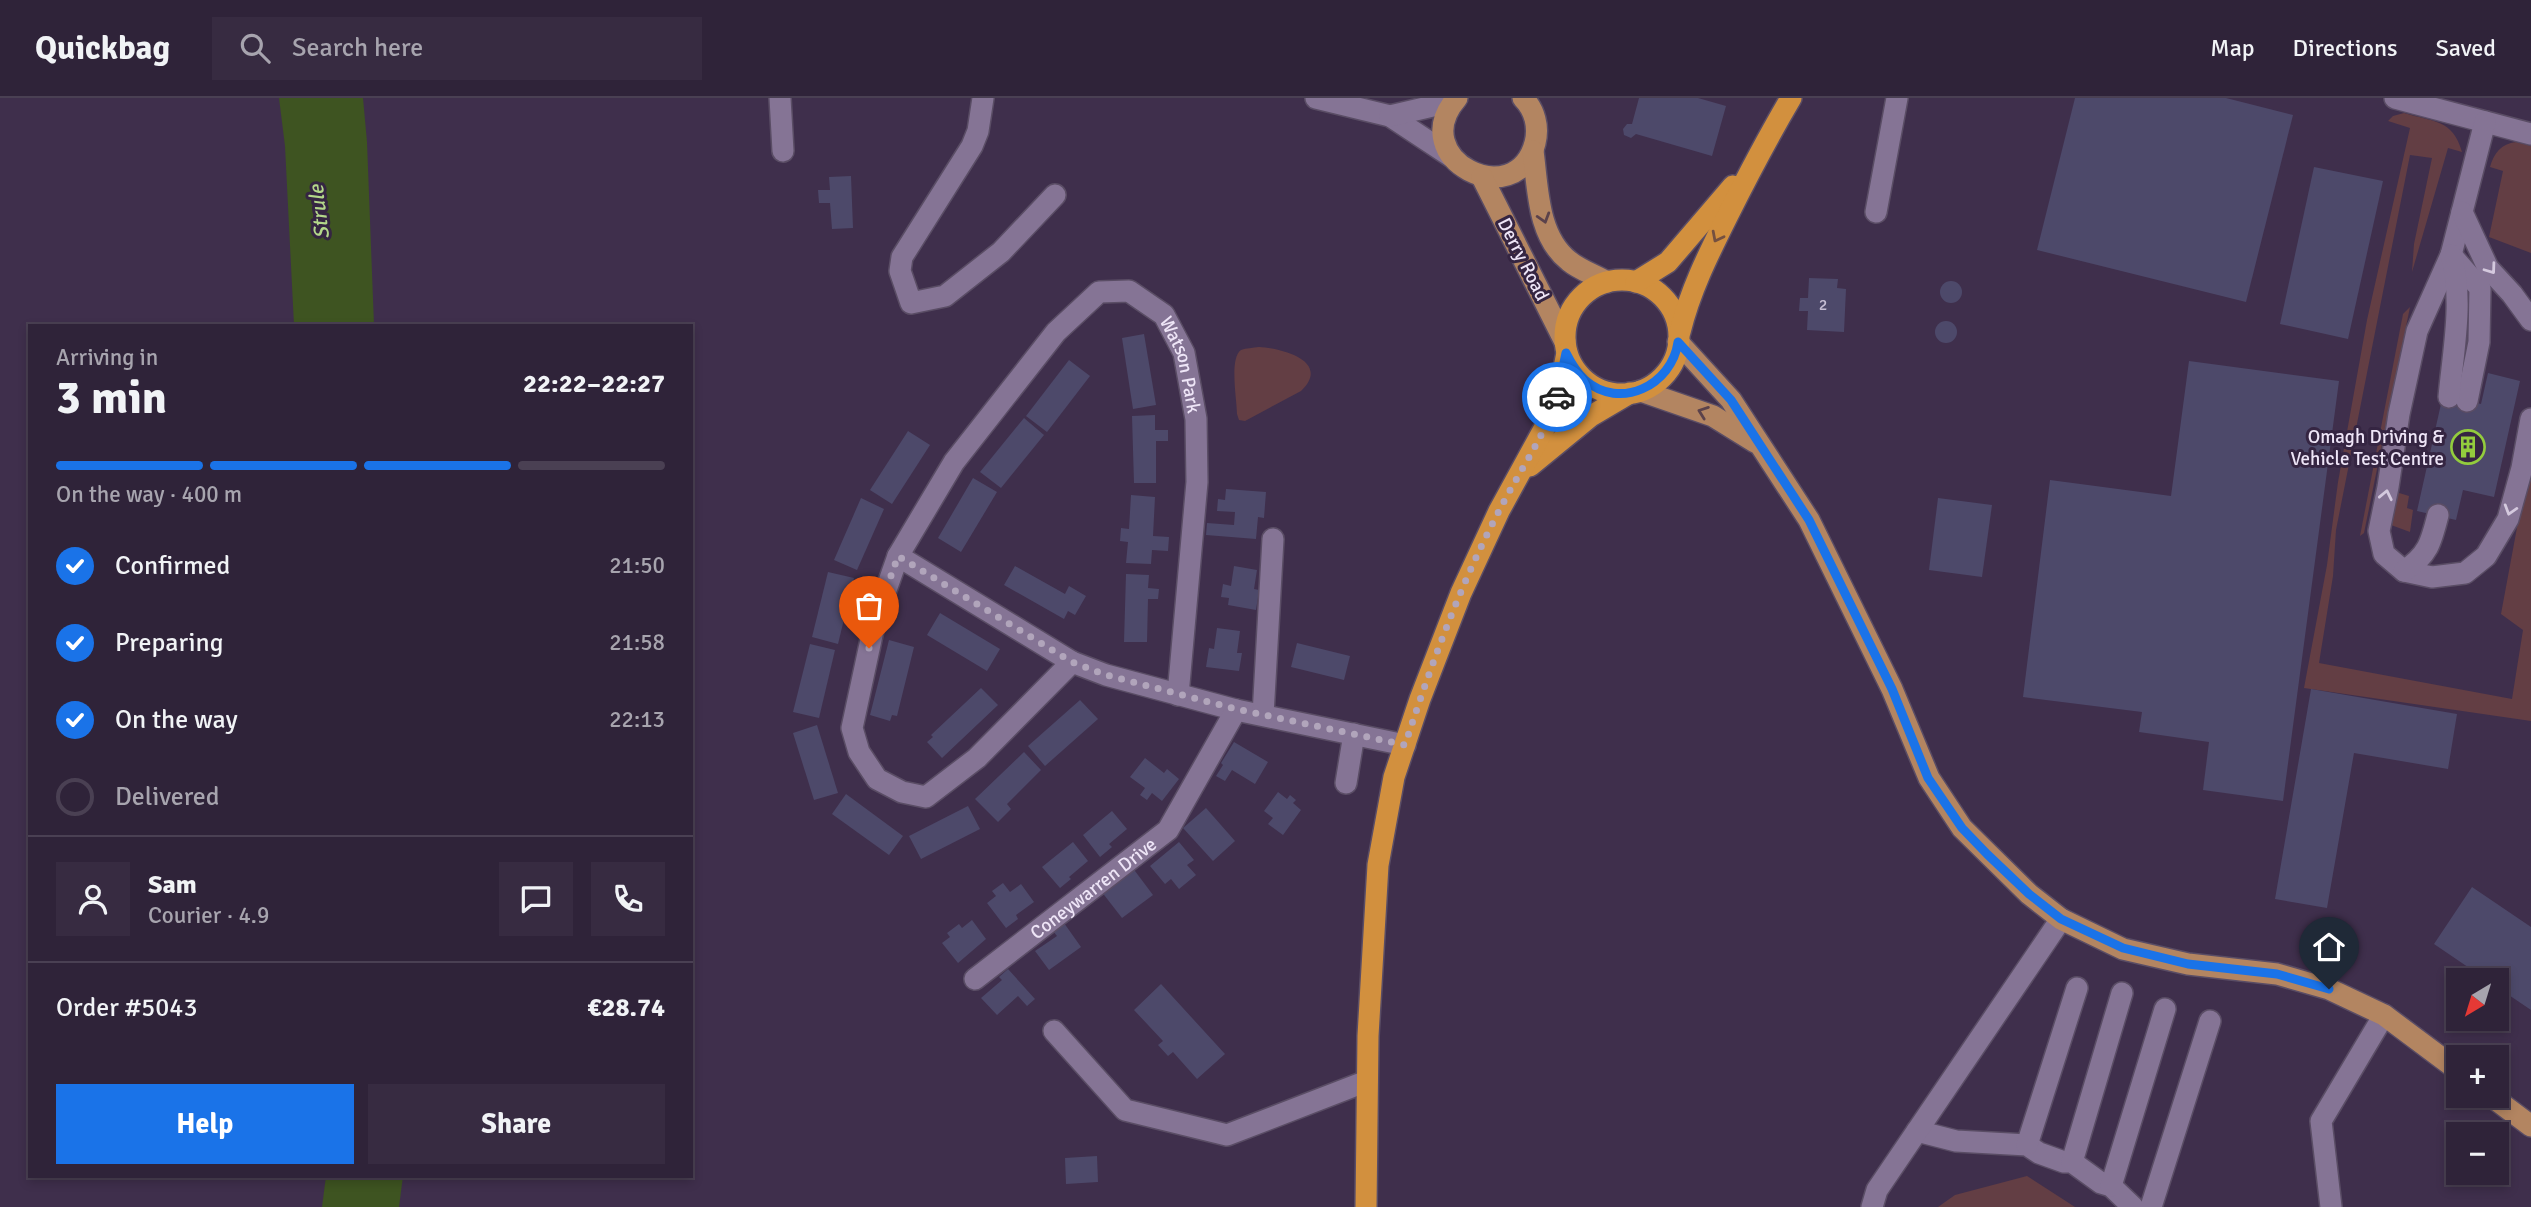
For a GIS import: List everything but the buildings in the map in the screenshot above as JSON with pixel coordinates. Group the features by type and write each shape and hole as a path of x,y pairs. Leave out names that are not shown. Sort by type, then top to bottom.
{"highway":[{"path":"1519,476 1591,416 1657,382 1670,368 1688,302 1704,263 1759,154 1791,98"},
{"path":"1636,282 1668,262 1759,154"},
{"path":"1366,1207 1368,1036 1378,865 1394,777 1420,699 1461,593 1499,511 1551,416 1561,382 1568,317 1577,301 1591,289 1607,282 1636,282 1659,294 1670,306 1676,321 1678,340"},
{"path":"1566,347 1574,369 1587,382 1604,391 1622,394 1635,392"}],"main road":[{"path":"1455,99 1448,110 1443,130 1444,141 1452,157 1469,172 1482,177 1496,177 1514,171 1533,151"},
{"name":"Derry Road","path":"1529,102 1536,121 1537,136 1533,151 1541,216 1554,246 1569,261 1607,282"},
{"name":"Derry Road","path":"1482,177 1566,347"},
{"path":"1678,340 1731,400 1809,520 1892,689 1928,778 1970,837 2029,894 2061,919 2123,948 2188,964 2277,974 2329,989 2384,1015 2446,1061"},
{"path":"1635,392 1713,416 1760,446"},
{"path":"2507,1108 2531,1126"}],"street":[{"path":"780,98 783,151"},
{"path":"983,98 978,131 972,146 902,257 900,271 911,303 945,296 1001,251 1055,195"},
{"path":"1316,98 1390,116 1452,157"},
{"path":"1876,212 1897,98"},
{"path":"2395,98 2531,134"},
{"path":"1390,116 1455,99"},
{"path":"2458,399 2455,269 2462,212 2485,122"},
{"path":"2462,212 2488,268 2531,320"},
{"path":"2456,260 2417,331 2399,414 2379,531 2384,554 2404,571 2432,577 2465,573 2486,556 2508,519 2522,468 2531,419"},
{"name":"Watson Park","path":"1072,662 977,758 926,796 902,792 877,779 859,752 852,728 875,621 898,556 954,462 1056,331 1099,292 1129,291 1164,315 1184,353 1196,419 1196,482 1178,695"},
{"path":"2404,571 2421,559 2431,542 2438,516"},
{"path":"1262,715 1273,539"},
{"path":"898,556 1072,662 1106,675 1236,709 1405,745"},
{"name":"Coneywarren Drive","path":"975,979 1168,830 1236,709"},
{"path":"1346,783 1354,734"},
{"path":"1872,1207 1877,1190 2061,919"},
{"path":"2027,1146 2077,988"},
{"path":"2072,1162 2122,993"},
{"path":"2111,1186 2165,1009"},
{"path":"2332,1207 2321,1121 2384,1015"},
{"path":"2151,1207 2210,1021"},
{"path":"1054,1031 1125,1110 1227,1135 1367,1081"},
{"path":"1917,1131 1956,1141 2027,1146 2064,1162 2072,1162 2101,1183 2111,1186 2133,1207"}],"shaded area":[{"path":"2404,113 2447,128 2458,141 2462,152 2448,148 2412,272 2414,244 2432,158 2410,155 2336,530 2333,576 2319,663 2512,699 2523,630 2501,614 2531,452 2531,721 2304,688 2367,320 2410,128 2388,121 2393,116"},
{"path":"2516,142 2531,146 2531,253 2489,237 2503,171 2490,167 2499,150"},
{"path":"2410,307 2364,533 2360,536 2403,314"},
{"path":"1259,347 1279,350 1300,358 1311,372 1309,381 1301,391 1245,421 1239,420 1235,361 1241,350"},
{"path":"2396,492 2409,496 2407,508 2413,510 2410,532 2391,525"},
{"path":"2027,1176 2075,1207 1938,1207 1955,1195"}],"water":[{"name":"Strule","path":"279,98 363,98 374,324 294,324 285,146"},
{"path":"326,1178 403,1178 399,1207 322,1207"}],"way so far":[{"path":"869,648 875,621 898,556 1072,662 1106,675 1236,709 1405,745 1461,593 1499,511 1551,416 1557,397"}],"place":[{"name":"Omagh Driving & Vehicle Test Centre","path":"2468,447"}],"route":[{"path":"1557,397 1566,353 1574,369 1587,382 1604,391 1622,394 1641,391 1657,382 1670,368 1678,342 1731,400 1809,520 1892,689 1928,778 1962,828 1987,854 2029,894 2061,919 2123,948 2188,964 2277,974 2329,989"}]}
